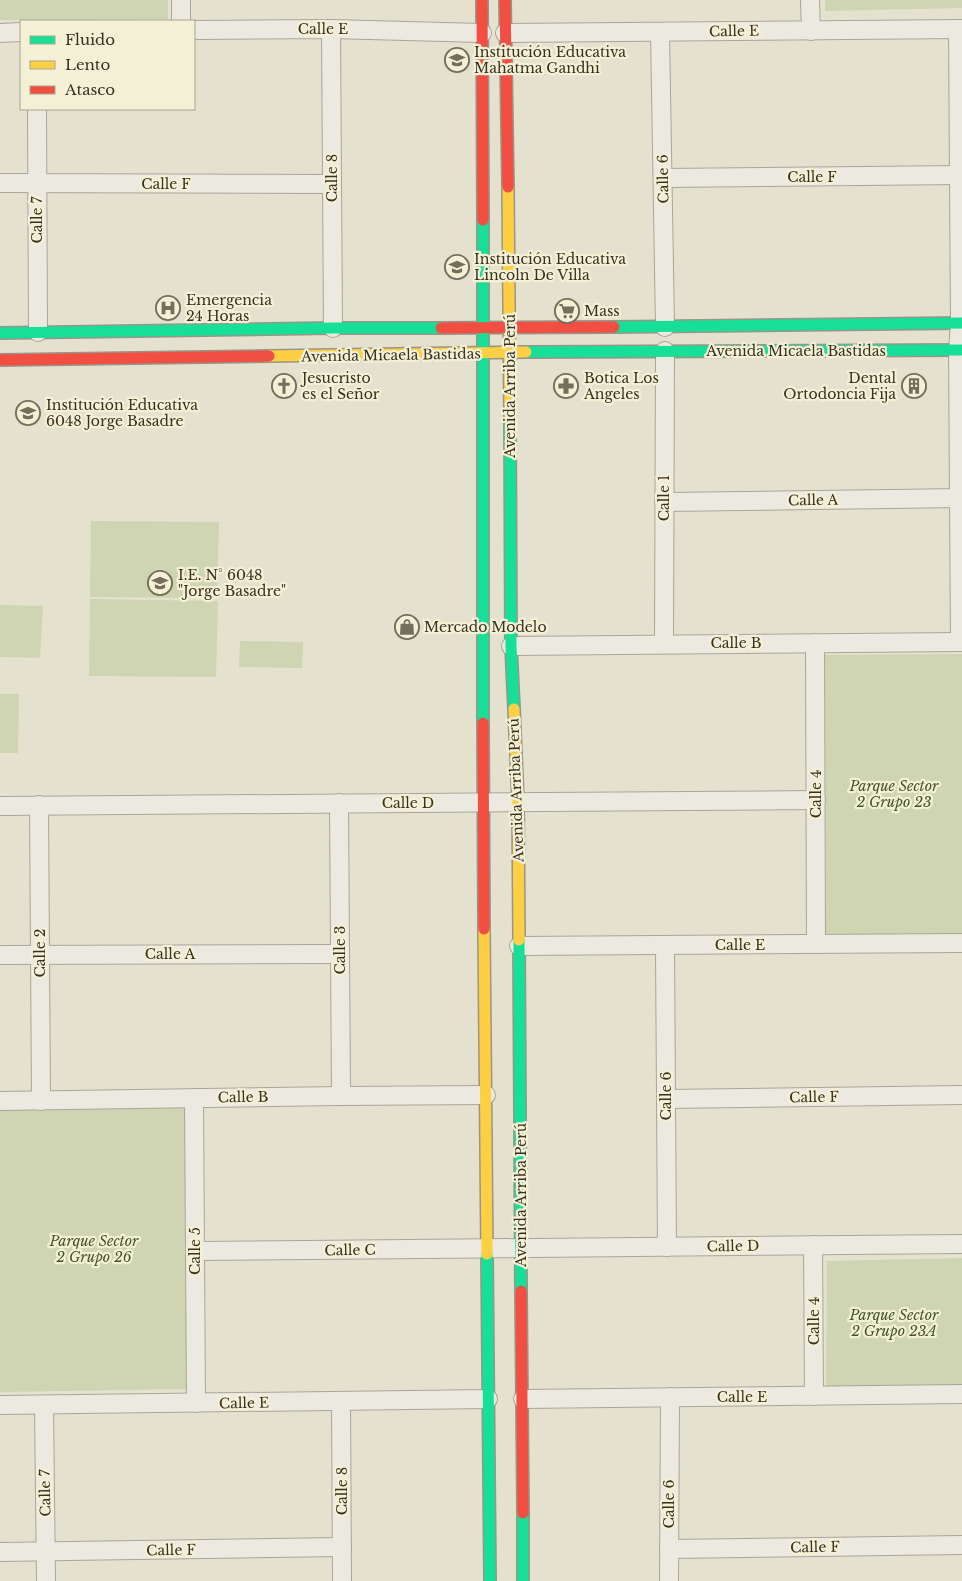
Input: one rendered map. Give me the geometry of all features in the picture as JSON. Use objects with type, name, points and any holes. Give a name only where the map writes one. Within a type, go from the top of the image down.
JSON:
[{"type":"street","points":[[181,0],[181,20]]},
{"type":"street","name":"Avenida Arriba Perú","points":[[482,0],[484,328],[483,802],[486,1095],[523,1399],[523,1581]]},
{"type":"street","name":"Avenida Arriba Perú","points":[[490,1581],[488,1399],[504,1248],[519,946],[518,802],[511,646],[510,328],[505,0]]},
{"type":"street","points":[[810,0],[811,30]]},
{"type":"street","name":"Calle E","points":[[195,30],[330,29],[482,33]]},
{"type":"street","name":"Calle 8","points":[[330,29],[333,328]]},
{"type":"street","points":[[960,29],[961,642]]},
{"type":"street","name":"Calle E","points":[[505,33],[960,29]]},
{"type":"street","points":[[0,33],[20,32]]},
{"type":"street","name":"Calle 6","points":[[660,32],[665,327]]},
{"type":"street","name":"Calle 7","points":[[37,110],[38,332]]},
{"type":"street","name":"Calle F","points":[[663,178],[960,175]]},
{"type":"street","name":"Calle F","points":[[0,184],[332,184]]},
{"type":"street","name":"Avenida Micaela Bastidas","points":[[0,332],[961,323]]},
{"type":"street","name":"Avenida Micaela Bastidas","points":[[0,360],[510,352],[960,350]]},
{"type":"street","name":"Calle 1","points":[[664,644],[665,352]]},
{"type":"street","name":"Calle A","points":[[664,502],[961,498]]},
{"type":"street","name":"Calle B","points":[[511,646],[961,642]]},
{"type":"street","name":"Calle 4","points":[[815,643],[816,944]]},
{"type":"street","name":"Calle D","points":[[0,806],[816,800]]},
{"type":"street","name":"Calle 3","points":[[339,803],[341,1096]]},
{"type":"street","name":"Calle 2","points":[[39,805],[41,1101]]},
{"type":"street","name":"Calle E","points":[[519,946],[962,943]]},
{"type":"street","name":"Calle 6","points":[[665,945],[666,1247]]},
{"type":"street","name":"Calle A","points":[[0,954],[340,954]]},
{"type":"street","name":"Calle B","points":[[0,1101],[486,1095]]},
{"type":"street","name":"Calle F","points":[[666,1099],[962,1095]]},
{"type":"street","name":"Calle 5","points":[[194,1098],[196,1403]]},
{"type":"street","name":"Calle D","points":[[504,1248],[962,1244]]},
{"type":"street","name":"Calle 4","points":[[814,1245],[814,1396]]},
{"type":"street","name":"Calle C","points":[[195,1251],[504,1248]]},
{"type":"street","name":"Calle E","points":[[523,1399],[962,1394]]},
{"type":"street","name":"Calle 6","points":[[669,1581],[670,1397]]},
{"type":"street","name":"Calle E","points":[[0,1405],[488,1399]]},
{"type":"street","name":"Calle 8","points":[[341,1401],[342,1581]]},
{"type":"street","name":"Calle 7","points":[[44,1405],[46,1581]]},
{"type":"street","name":"Calle F","points":[[669,1549],[962,1545]]},
{"type":"street","name":"Calle F","points":[[0,1552],[342,1547]]},
{"type":"green space","points":[[0,0],[168,0],[168,19],[0,20]]},
{"type":"green space","points":[[825,0],[962,0],[962,8],[825,11]]},
{"type":"green space","points":[[91,521],[219,522],[217,598],[90,597]]},
{"type":"green space","points":[[90,599],[218,601],[216,677],[89,676]]},
{"type":"green space","points":[[0,605],[43,606],[40,658],[0,657]]},
{"type":"green space","points":[[240,641],[303,642],[302,668],[239,667]]},
{"type":"green space","name":"Parque Sector 2 Grupo 23","points":[[962,654],[962,933],[826,935],[825,655]]},
{"type":"green space","points":[[0,694],[19,694],[18,753],[0,753]]},
{"type":"green space","name":"Parque Sector 2 Grupo 26","points":[[187,1108],[189,1389],[0,1392],[0,1110]]},
{"type":"green space","name":"Parque Sector 2 Grupo 23A","points":[[962,1258],[962,1385],[826,1387],[827,1261]]},
{"type":"traffic: fast","points":[[483,220],[483,723]]},
{"type":"traffic: fast","points":[[614,327],[962,323]]},
{"type":"traffic: fast","points":[[0,333],[441,328]]},
{"type":"traffic: fast","points":[[526,352],[962,350]]},
{"type":"traffic: fast","points":[[510,421],[511,646],[514,709]]},
{"type":"traffic: fast","points":[[519,940],[521,1291]]},
{"type":"traffic: fast","points":[[487,1254],[490,1581]]},
{"type":"traffic: fast","points":[[523,1513],[523,1581]]},
{"type":"traffic: slow","points":[[508,187],[510,421]]},
{"type":"traffic: slow","points":[[269,356],[526,352]]},
{"type":"traffic: slow","points":[[514,709],[518,802],[519,940]]},
{"type":"traffic: slow","points":[[484,929],[487,1254]]},
{"type":"traffic: jam","points":[[482,0],[483,220]]},
{"type":"traffic: jam","points":[[505,0],[508,187]]},
{"type":"traffic: jam","points":[[441,328],[614,327]]},
{"type":"traffic: jam","points":[[0,360],[269,356]]},
{"type":"traffic: jam","points":[[483,723],[484,929]]},
{"type":"traffic: jam","points":[[521,1291],[523,1513]]},
{"type":"place","name":"Institución Educativa Mahatma Gandhi","points":[[457,60]]},
{"type":"place","name":"Institución Educativa Lincoln De Villa","points":[[457,267]]},
{"type":"place","name":"Emergencia 24 Horas","points":[[168,308]]},
{"type":"place","name":"Mass","points":[[567,311]]},
{"type":"place","name":"Jesucristo es el Señor","points":[[284,386]]},
{"type":"place","name":"Botica Los Angeles","points":[[566,386]]},
{"type":"place","name":"Dental Ortodoncia Fija","points":[[914,386]]},
{"type":"place","name":"Institución Educativa 6048 Jorge Basadre","points":[[28,413]]},
{"type":"place","name":"I.E. N° 6048 \"Jorge Basadre\"","points":[[160,583]]},
{"type":"place","name":"Mercado Modelo","points":[[407,627]]}]
